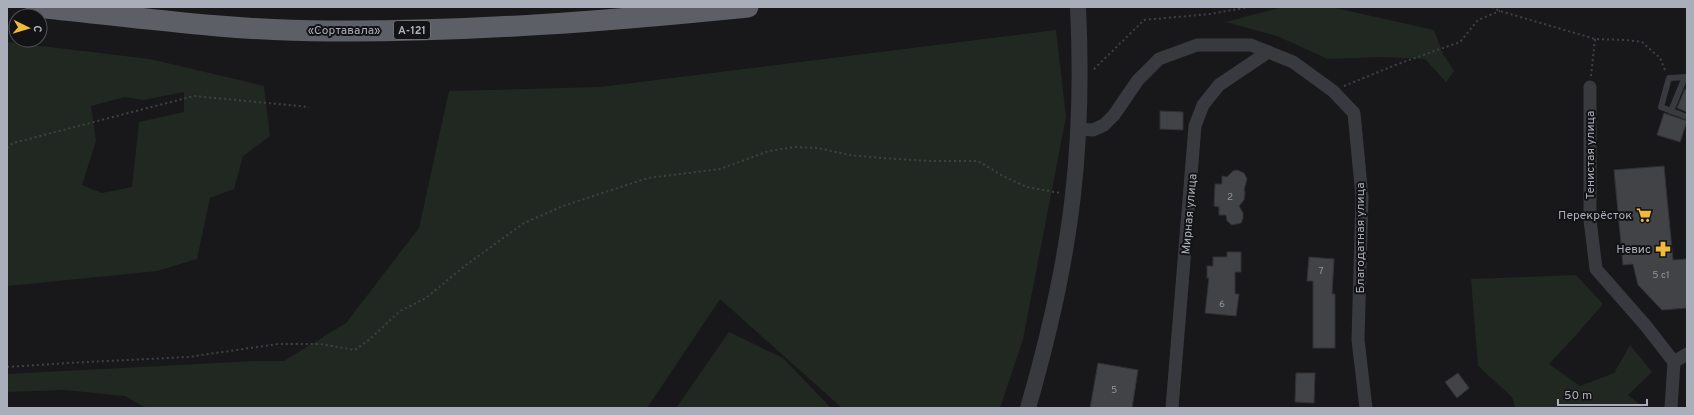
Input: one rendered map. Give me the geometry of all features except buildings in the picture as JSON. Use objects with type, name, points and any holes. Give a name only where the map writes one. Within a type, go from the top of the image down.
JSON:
[{"type":"highway","name":"«Сортавала»","points":[[36,7],[249,28],[329,31],[473,29],[647,17],[748,7]]},
{"type":"street","points":[[1028,408],[1044,352],[1061,274],[1073,195],[1078,129],[1078,13]]},
{"type":"street","name":"Благодатная улица","points":[[1078,129],[1093,130],[1104,125],[1114,115],[1138,80],[1159,59],[1197,45],[1250,44],[1293,62],[1333,91],[1354,113],[1362,197],[1358,340],[1366,408]]},
{"type":"street","name":"Мирная улица","points":[[1172,408],[1195,126],[1203,105],[1219,86],[1268,52]]},
{"type":"street","name":"Тенистая улица","points":[[1590,87],[1590,220],[1596,269],[1646,326],[1674,362]]},
{"type":"street","points":[[1671,408],[1674,362],[1687,354]]},
{"type":"lane","points":[[1671,111],[1686,77],[1669,78],[1661,107],[1671,111],[1687,116]]},
{"type":"path","points":[[1079,87],[1094,68],[1144,20],[1210,14],[1249,7]]},
{"type":"path","points":[[1492,7],[1500,11],[1596,39],[1642,42],[1660,58],[1669,78]]},
{"type":"path","points":[[1333,91],[1398,64],[1460,42],[1478,20],[1500,11]]},
{"type":"path","points":[[1590,87],[1596,39]]},
{"type":"path","points":[[7,148],[13,143],[194,96],[309,106]]},
{"type":"path","points":[[7,367],[52,363],[188,357],[278,344],[320,344],[355,350],[370,339],[400,312],[426,298],[524,223],[563,206],[640,180],[720,169],[769,151],[796,147],[818,148],[849,155],[882,158],[928,161],[978,161],[1003,176],[1027,187],[1073,195]]},
{"type":"shaded area","points":[[1282,7],[1331,7],[1434,30],[1443,54],[1454,71],[1446,82],[1425,59],[1383,57],[1328,59],[1277,36],[1226,22]]},
{"type":"shaded area","points":[[1056,30],[1066,117],[1023,339],[1000,408],[842,408],[720,299],[647,408],[146,408],[125,396],[65,390],[7,392],[7,374],[255,361],[284,361],[346,323],[419,228],[449,91],[600,87]]},
{"type":"shaded area","points":[[7,42],[8,48],[48,47],[150,59],[264,86],[270,136],[243,156],[234,189],[210,198],[197,259],[157,271],[7,286]],"holes":[[[184,92],[184,112],[139,122],[132,187],[102,193],[82,185],[96,141],[91,106],[125,97],[143,100]]]},
{"type":"shaded area","points":[[1576,275],[1603,304],[1549,364],[1580,386],[1614,373],[1630,345],[1652,372],[1628,395],[1644,408],[1515,408],[1512,397],[1478,366],[1471,279]]},
{"type":"shaded area","points":[[729,332],[783,358],[831,408],[676,408]]},
{"type":"place","name":"Перекрёсток","points":[[1644,215]]},
{"type":"place","name":"Невис","points":[[1663,249]]}]
